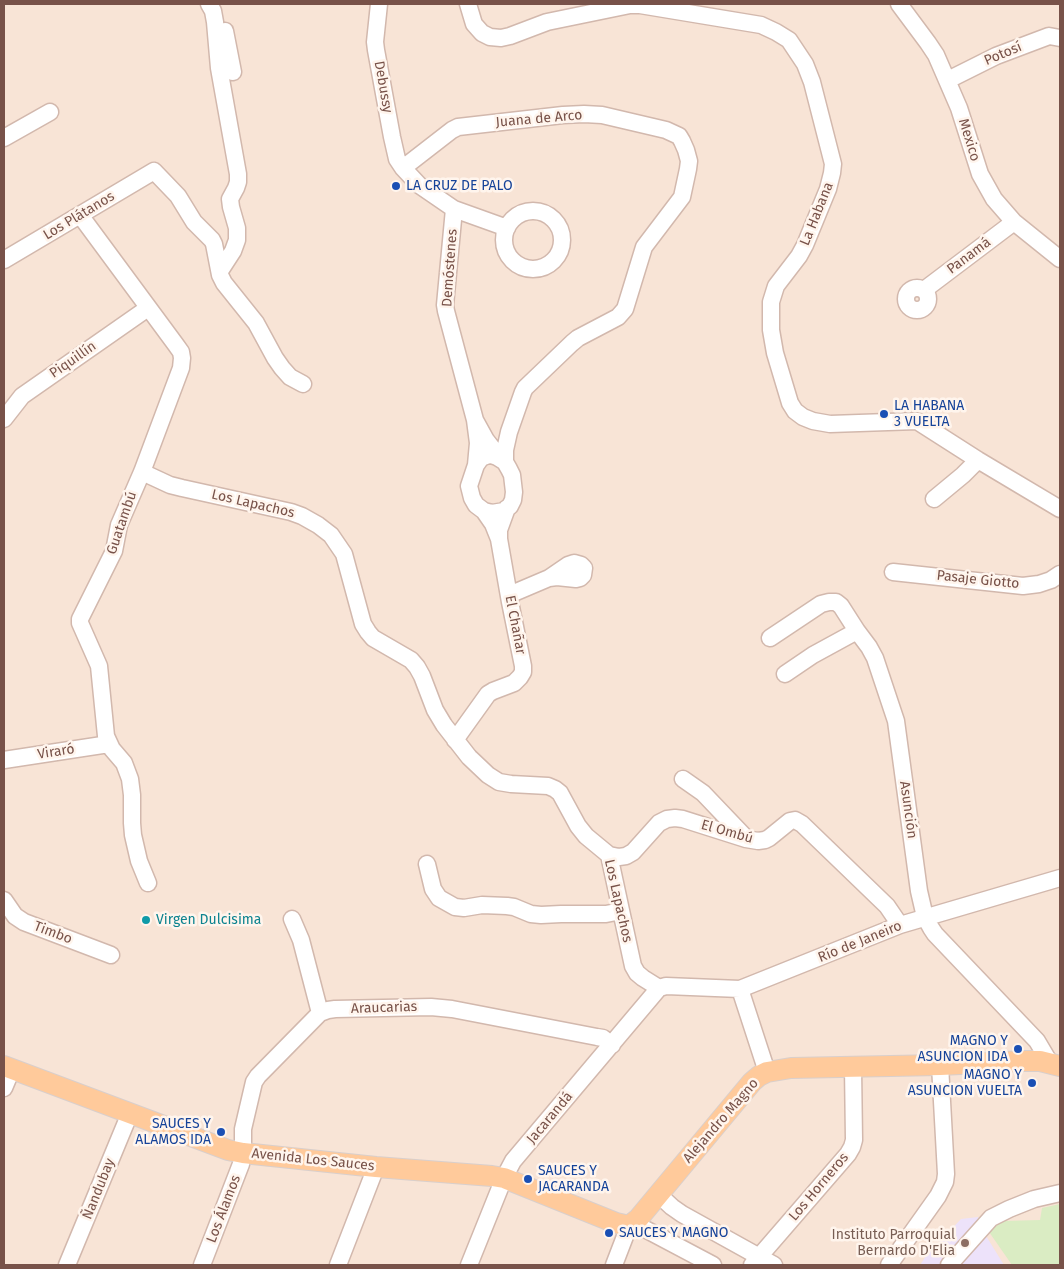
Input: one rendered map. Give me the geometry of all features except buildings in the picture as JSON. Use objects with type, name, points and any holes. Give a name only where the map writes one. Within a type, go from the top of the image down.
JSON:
[{"type":"main road","name":"Asunción","points":[[1000,1062],[1048,1072],[1058,1068]]},
{"type":"main road","name":"Alejandro Magno","points":[[628,1226],[638,1220],[752,1082],[767,1072],[791,1068],[1000,1062]]},
{"type":"main road","name":"Avenida Los Sauces","points":[[8,1067],[228,1150],[376,1168],[504,1178],[616,1223],[628,1226]]},
{"type":"street","name":"Debussy","points":[[379,4],[375,42],[376,50],[392,138],[397,159],[403,168]]},
{"type":"street","name":"La Habana","points":[[468,4],[474,24],[482,33],[490,37],[501,38],[547,22],[630,5],[640,5],[762,25],[789,40],[802,58],[809,73],[833,164],[828,189],[805,245],[776,286],[771,302],[771,330],[790,403],[795,411],[803,417],[830,424],[917,422],[1060,509]]},
{"type":"street","name":"Mexico","points":[[898,4],[936,54],[959,108],[980,174],[994,199],[1014,222],[1060,259]]},
{"type":"street","points":[[210,6],[223,22],[233,72]]},
{"type":"street","points":[[210,6],[216,30],[218,68],[238,174],[238,182],[230,199],[237,228],[237,240],[233,251],[220,272],[224,283],[256,323],[275,358],[290,377],[302,384]]},
{"type":"street","name":"Potosí","points":[[948,80],[996,56],[1049,36],[1060,38]]},
{"type":"street","points":[[4,138],[50,112]]},
{"type":"street","name":"Juana de Arco","points":[[403,168],[458,127],[584,114],[602,115],[666,130],[679,136],[689,161],[682,197],[644,247],[625,309],[618,317],[578,338],[525,388],[509,432],[502,460]]},
{"type":"street","name":"Demóstenes","points":[[403,168],[419,185],[454,209],[445,305],[475,420],[478,443],[476,465],[471,480],[470,492],[476,505],[484,511]]},
{"type":"street","name":"Los Plátanos","points":[[4,260],[154,171],[178,196],[194,222],[212,240],[220,272]]},
{"type":"street","points":[[454,209],[507,228]]},
{"type":"street","name":"Guatambú","points":[[80,215],[181,352],[183,362],[142,472],[119,525],[114,551],[80,619],[99,666],[106,736],[112,749],[124,763],[130,778],[134,842],[148,883]]},
{"type":"street","name":"Panamá","points":[[924,290],[1014,222]]},
{"type":"street","name":"Piquillín","points":[[4,419],[22,396],[148,308]]},
{"type":"street","name":"Demóstenes","points":[[475,420],[486,440],[512,475],[513,500],[507,508]]},
{"type":"street","points":[[486,440],[497,443],[502,441],[509,432]]},
{"type":"street","points":[[476,465],[481,458],[491,455],[502,460]]},
{"type":"street","points":[[934,499],[978,460]]},
{"type":"street","name":"Los Lapachos","points":[[142,472],[170,485],[290,512],[302,516],[331,535],[344,554],[363,624],[368,632],[373,638],[411,660],[417,666],[435,710],[444,725],[473,762],[488,775],[500,782],[548,786],[555,789],[560,793],[578,826],[609,855],[633,966],[637,973],[659,988]]},
{"type":"street","points":[[484,511],[496,513],[507,508]]},
{"type":"street","name":"El Chañar","points":[[455,740],[488,694],[514,682],[523,672],[499,539],[499,530],[507,508]]},
{"type":"street","name":"El Chañar","points":[[484,511],[493,524],[499,539]]},
{"type":"street","name":"Pasaje Giotto","points":[[893,572],[1023,586],[1040,584],[1060,574]]},
{"type":"street","points":[[509,594],[549,578]]},
{"type":"street","name":"Asunción","points":[[770,638],[821,604],[836,602],[841,606],[857,631],[870,646],[894,711],[919,891],[925,917],[935,934],[1037,1041],[1058,1068]]},
{"type":"street","points":[[785,674],[813,655],[857,631]]},
{"type":"street","name":"Viraró","points":[[4,760],[109,744]]},
{"type":"street","points":[[683,779],[703,793],[746,839]]},
{"type":"street","name":"El Ombú","points":[[609,855],[626,856],[659,823],[667,819],[684,819],[746,839],[758,841],[769,838],[790,821],[795,820],[802,824],[887,906],[900,925]]},
{"type":"street","points":[[427,864],[433,889],[439,898],[455,907],[507,906],[531,914],[541,915],[606,914],[621,911]]},
{"type":"street","name":"Río de Janeiro","points":[[659,988],[666,986],[740,989],[900,925],[1060,878]]},
{"type":"street","name":"Timbo","points":[[4,900],[15,916],[24,922],[111,955]]},
{"type":"street","points":[[244,1153],[243,1128],[254,1082],[320,1013],[301,940],[292,919]]},
{"type":"street","name":"Jacarandá","points":[[469,1265],[504,1178],[514,1161],[659,988]]},
{"type":"street","points":[[740,989],[767,1072]]},
{"type":"street","name":"Araucarias","points":[[320,1013],[328,1010],[431,1007],[452,1009],[603,1038],[612,1045]]},
{"type":"street","points":[[889,1265],[938,1196],[945,1182],[940,1065]]},
{"type":"street","points":[[4,1088],[8,1067]]},
{"type":"street","name":"Los Horneros","points":[[762,1263],[852,1147],[854,1140],[853,1067]]},
{"type":"street","name":"Ñandubay","points":[[67,1265],[130,1113]]},
{"type":"street","name":"Los Álamos","points":[[202,1265],[244,1153]]},
{"type":"street","points":[[338,1265],[376,1168]]},
{"type":"street","points":[[949,1265],[991,1218],[1034,1199],[1060,1192]]},
{"type":"street","points":[[659,1195],[682,1214],[762,1263]]},
{"type":"street","points":[[628,1226],[645,1229],[713,1265]]},
{"type":"street","name":"Alejandro Magno","points":[[614,1265],[628,1226]]},
{"type":"shaded area","points":[[4,4],[1060,4],[1060,1265],[4,1265]]},
{"type":"shaded area","name":"Instituto Parroquial Bernardo D'Elia","points":[[978,1217],[983,1231],[1004,1265],[920,1265],[926,1256],[961,1219]]},
{"type":"green space","points":[[1060,1204],[1060,1265],[1012,1265],[987,1229],[1003,1221],[1040,1220],[1042,1208]]},
{"type":"place","name":"LA CRUZ DE PALO","points":[[396,186]]},
{"type":"place","name":"LA HABANA 3 VUELTA","points":[[884,414]]},
{"type":"place","name":"Virgen Dulcisima","points":[[146,920]]},
{"type":"place","name":"MAGNO Y ASUNCION IDA","points":[[1018,1049]]},
{"type":"place","name":"MAGNO Y ASUNCION VUELTA","points":[[1032,1083]]},
{"type":"place","name":"SAUCES Y ALAMOS IDA","points":[[221,1132]]},
{"type":"place","name":"SAUCES Y JACARANDA","points":[[528,1179]]},
{"type":"place","name":"SAUCES Y MAGNO","points":[[609,1233]]},
{"type":"place","name":"Instituto Parroquial Bernardo D'Elia","points":[[965,1243]]}]
